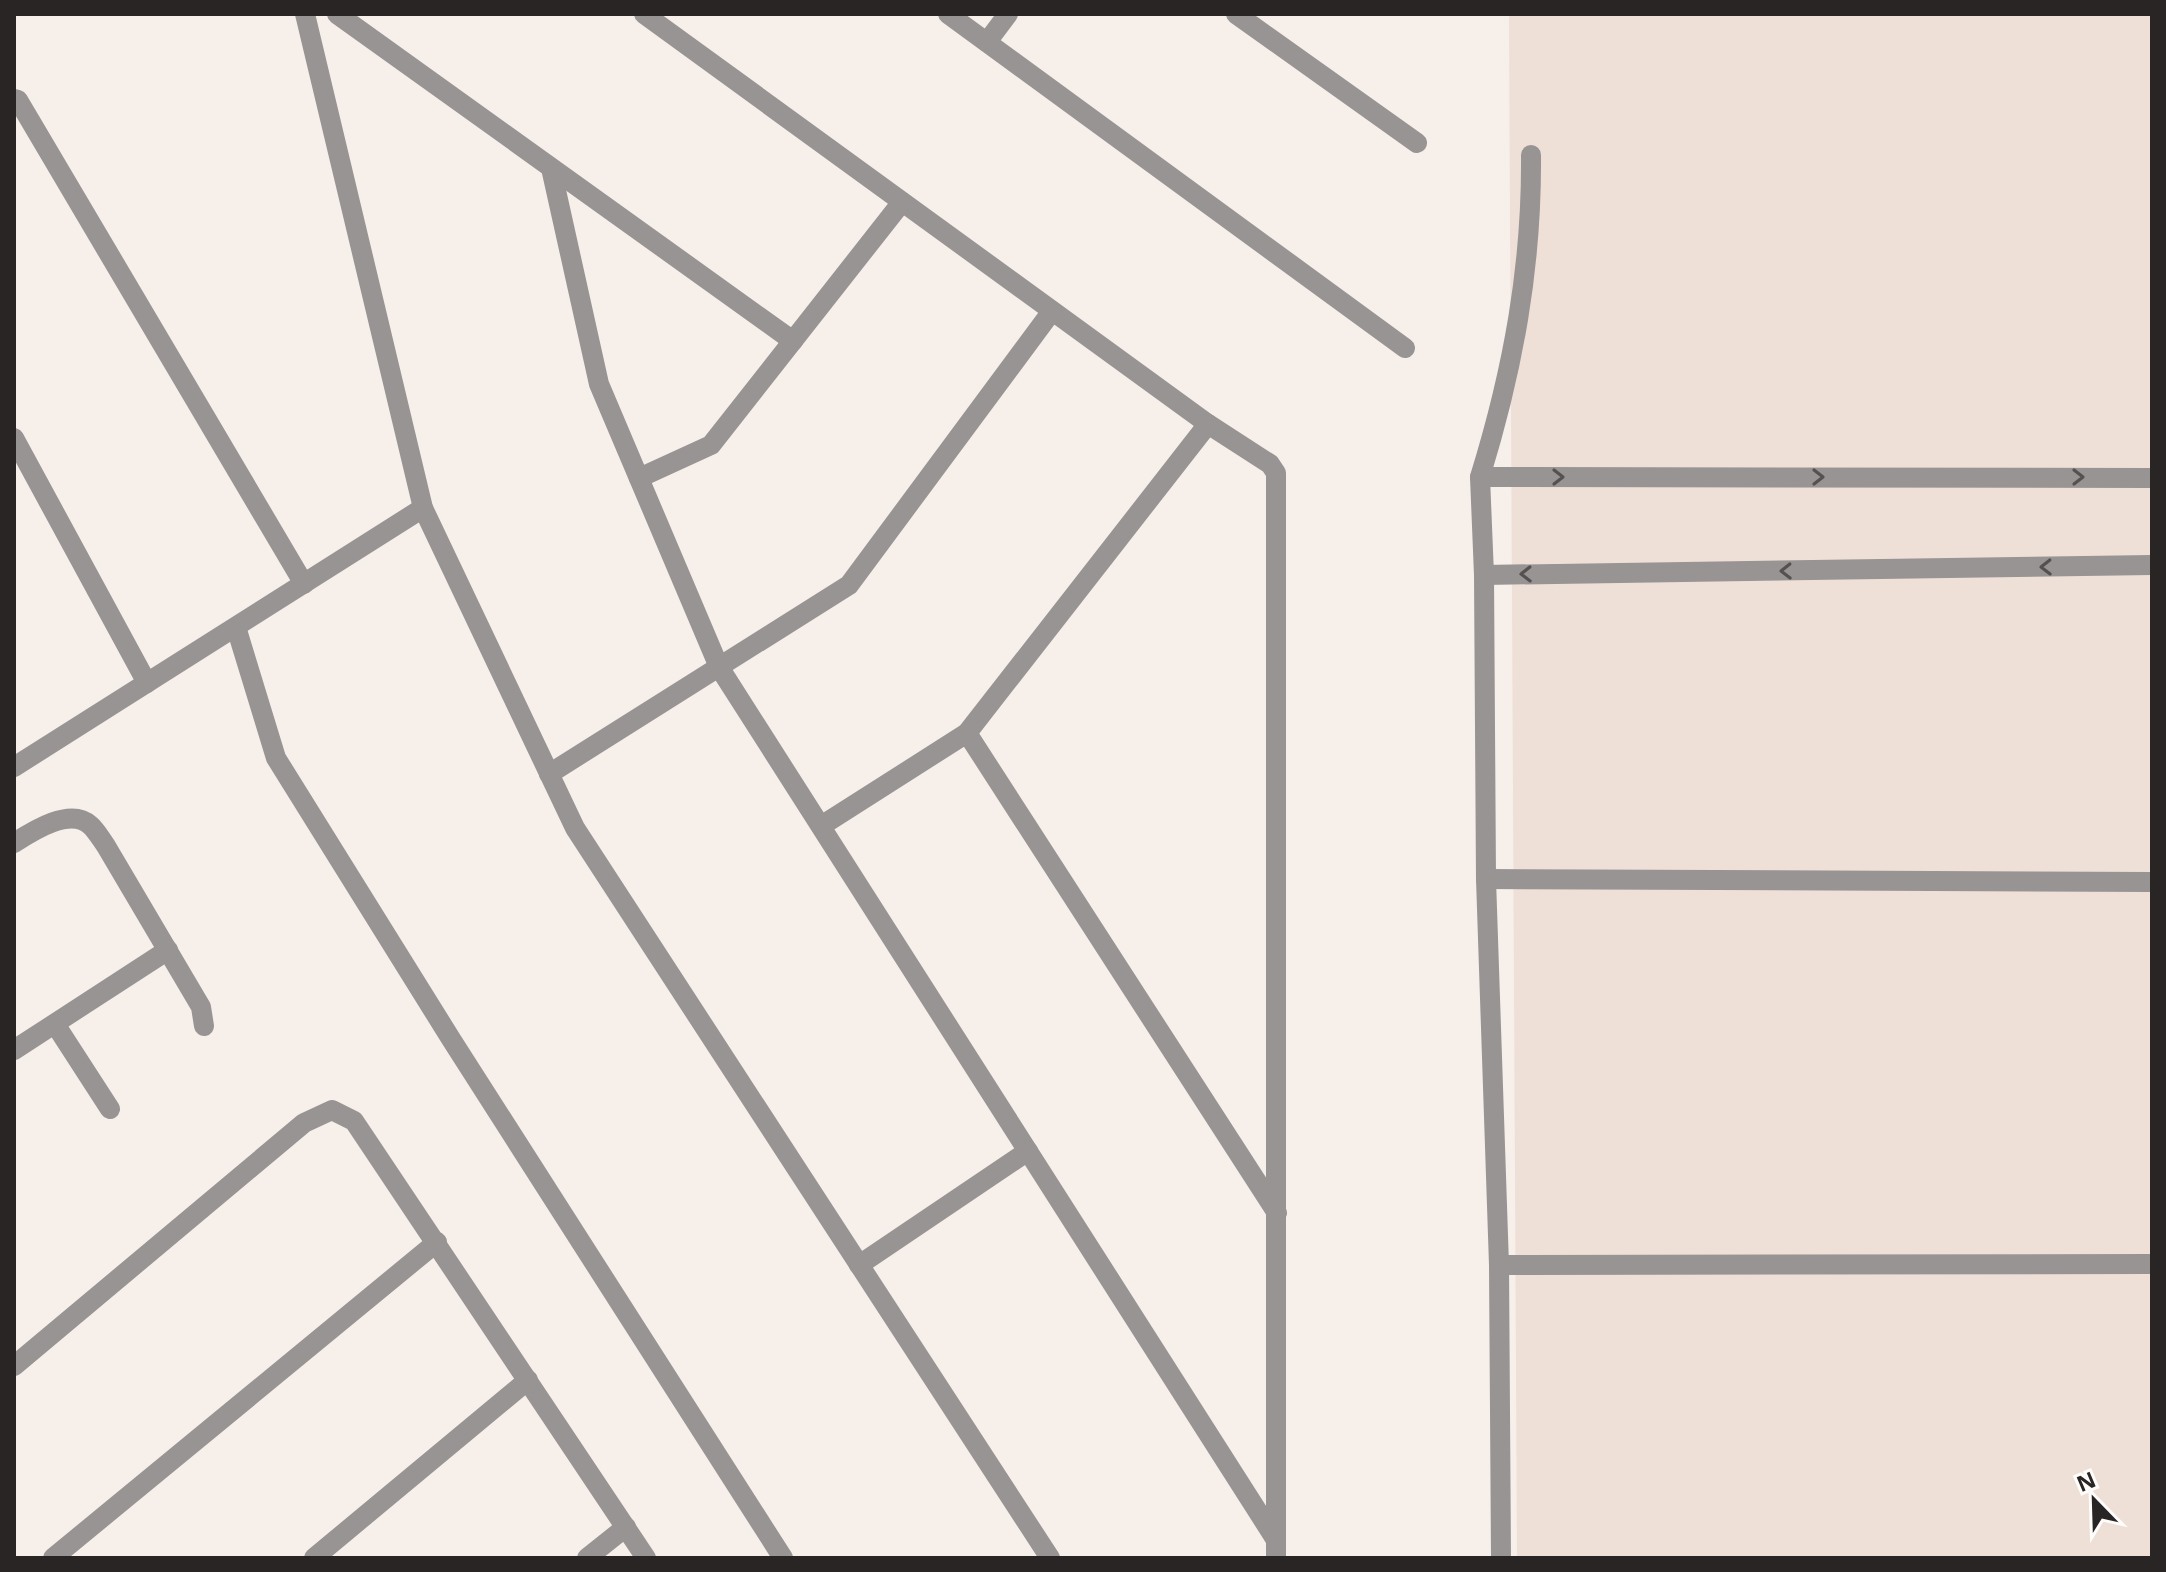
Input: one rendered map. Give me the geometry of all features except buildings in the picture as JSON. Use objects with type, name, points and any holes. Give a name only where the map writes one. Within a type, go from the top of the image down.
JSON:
[{"type":"street","points":[[305,14],[423,508],[575,828],[1050,1558]]},
{"type":"street","points":[[337,14],[793,341]]},
{"type":"street","points":[[644,14],[1208,424],[1270,464],[1276,473],[1276,1549]]},
{"type":"street","points":[[948,14],[1405,348]]},
{"type":"street","points":[[987,42],[1008,14]]},
{"type":"street","points":[[1236,14],[1417,143]]},
{"type":"street","points":[[14,99],[18,100],[304,584]]},
{"type":"street","points":[[1501,1558],[1499,1265],[1486,879],[1484,575],[1480,477],[1523,299],[1531,215],[1531,155]]},
{"type":"street","points":[[551,168],[599,384],[719,667],[1028,1151],[1276,1549]]},
{"type":"street","points":[[639,478],[711,445],[902,202]]},
{"type":"street","points":[[549,774],[849,585],[1052,311]]},
{"type":"street","points":[[821,826],[967,733],[1208,424]]},
{"type":"street","points":[[14,438],[147,683]]},
{"type":"street","points":[[1480,477],[2152,478]]},
{"type":"street","points":[[14,767],[423,508]]},
{"type":"street","points":[[1484,575],[2152,565]]},
{"type":"street","points":[[236,627],[276,758],[451,1039],[783,1558]]},
{"type":"street","points":[[967,733],[1277,1213]]},
{"type":"street","points":[[14,843],[67,818],[89,823],[106,846],[201,1007],[204,1026]]},
{"type":"street","points":[[1486,879],[2152,882]]},
{"type":"street","points":[[14,1050],[168,950]]},
{"type":"street","points":[[55,1024],[110,1109]]},
{"type":"street","points":[[14,1366],[304,1123],[332,1110],[354,1121],[646,1558]]},
{"type":"street","points":[[859,1265],[1028,1151]]},
{"type":"street","points":[[53,1558],[437,1242]]},
{"type":"street","points":[[1499,1265],[2152,1264]]},
{"type":"street","points":[[314,1558],[528,1380]]},
{"type":"street","points":[[587,1558],[626,1527]]},
{"type":"shaded area","points":[[1509,14],[2152,14],[2152,1558],[1517,1558]]}]
